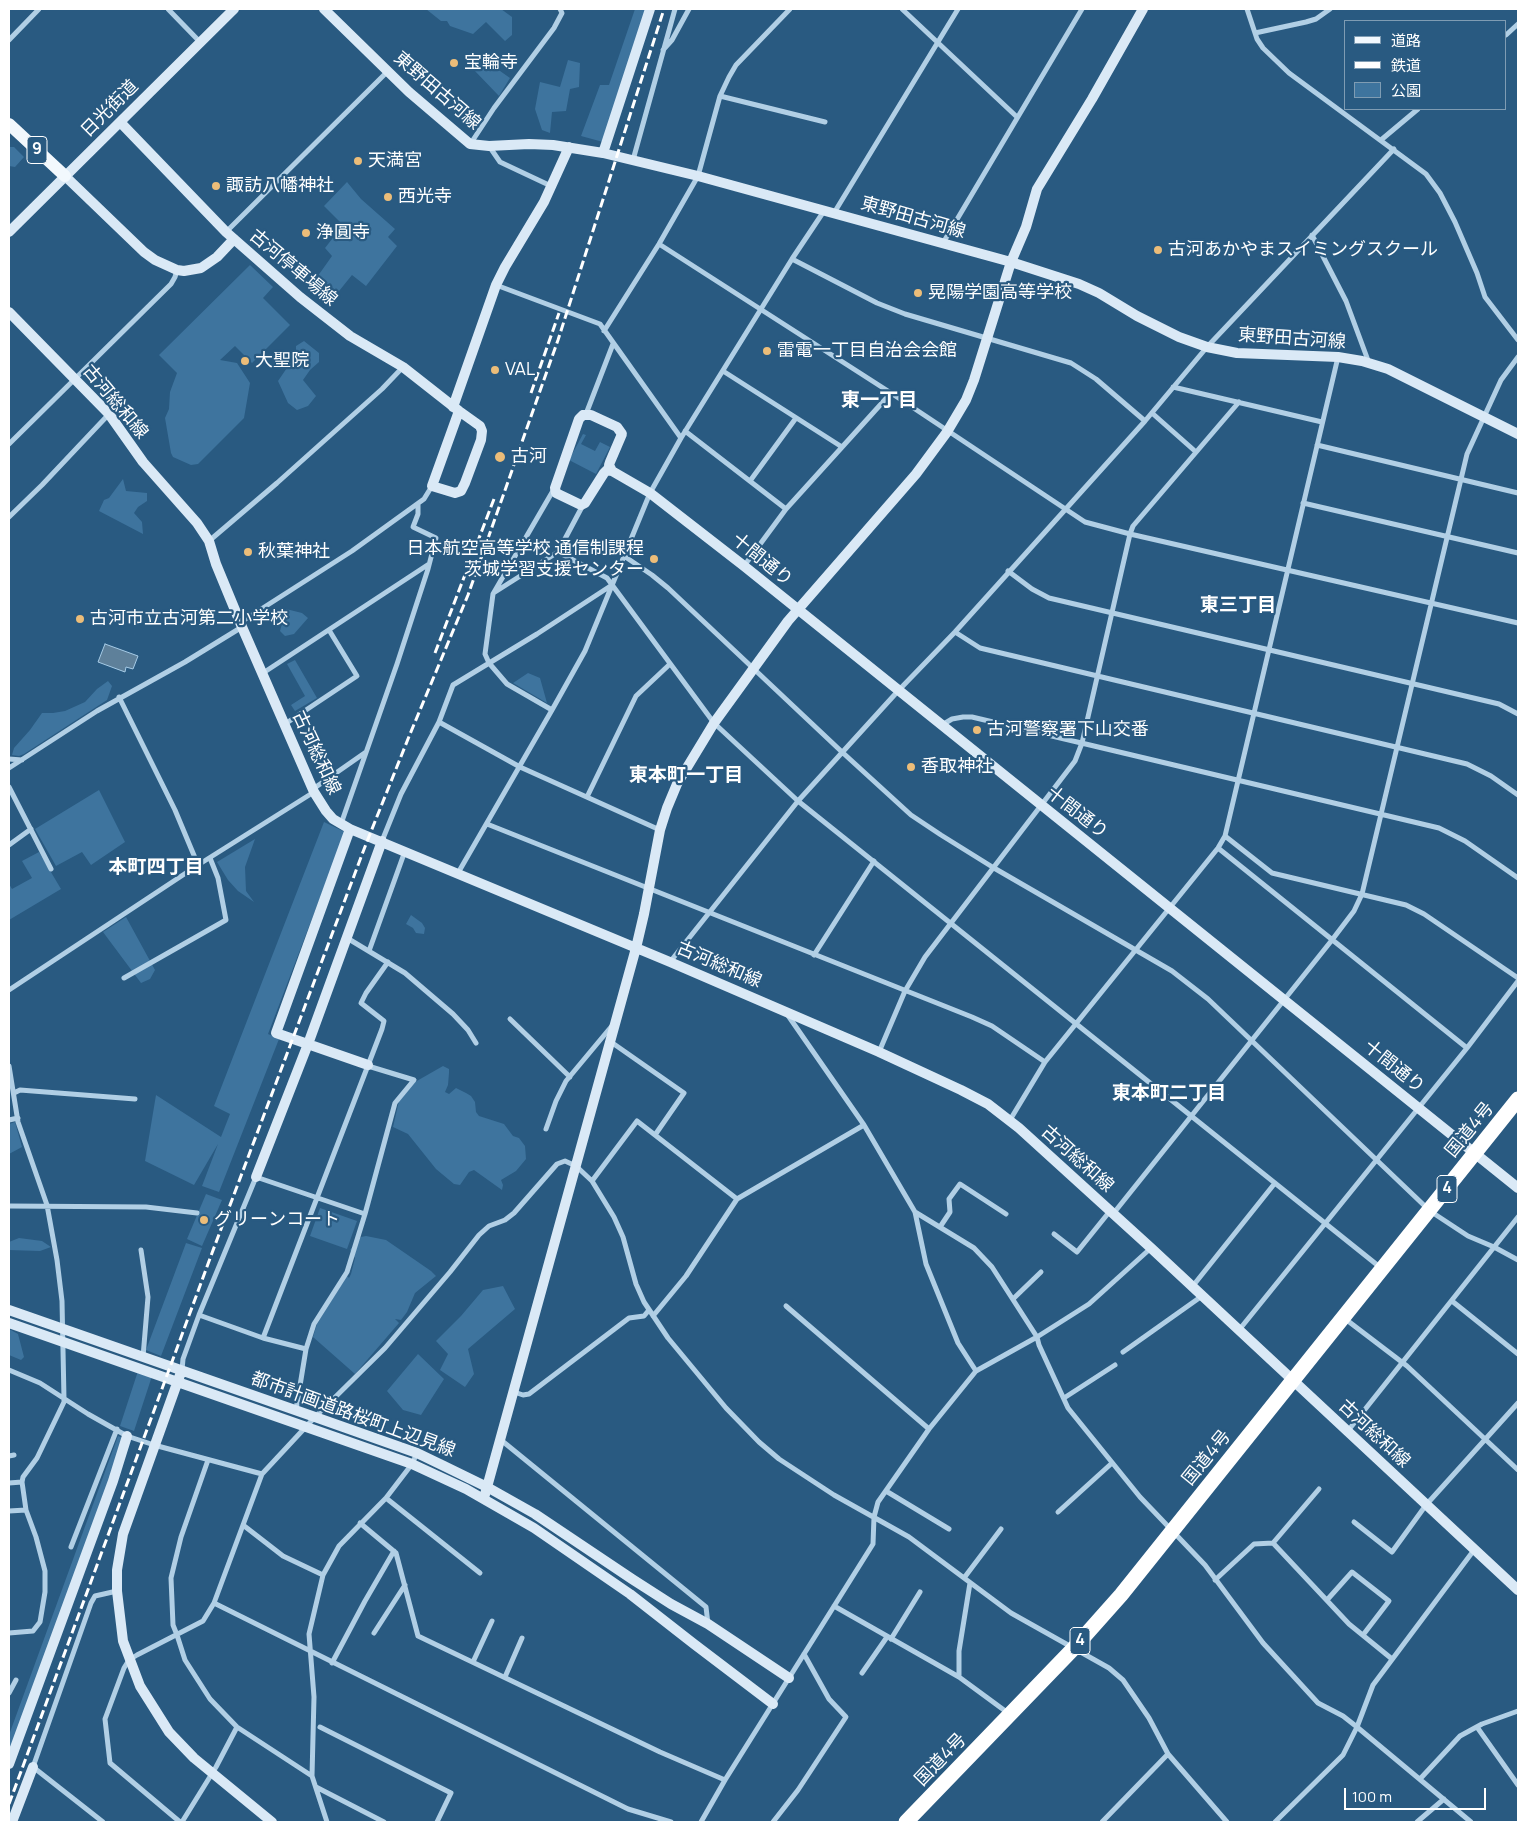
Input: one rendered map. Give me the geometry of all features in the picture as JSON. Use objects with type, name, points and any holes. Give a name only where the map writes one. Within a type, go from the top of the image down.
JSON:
[{"type":"highway","name":"国道4号","points":[[906,1822],[1011,1715],[1121,1595],[1518,1099]]},
{"type":"main road","name":"9","points":[[9,124],[65,176]]},
{"type":"street","points":[[9,40],[39,9]]},
{"type":"street","points":[[168,9],[200,42]]},
{"type":"street","name":"日光街道","points":[[9,232],[234,9]]},
{"type":"street","name":"東野田古河線","points":[[324,9],[409,92],[470,144],[489,146],[529,144],[569,147],[603,153],[698,176],[1012,262],[1079,284],[1179,337],[1207,347],[1237,353],[1338,356],[1388,369],[1518,434]]},
{"type":"street","points":[[470,144],[494,108],[554,28],[562,13],[560,9]]},
{"type":"street","points":[[603,153],[650,9]]},
{"type":"street","points":[[632,160],[675,9]]},
{"type":"street","points":[[662,50],[672,40],[689,9]]},
{"type":"street","points":[[604,331],[659,244],[698,176],[720,96],[736,65],[790,9]]},
{"type":"street","points":[[902,9],[1017,117]]},
{"type":"street","points":[[458,873],[585,651],[650,493],[685,431],[792,259],[829,212],[958,9]]},
{"type":"street","points":[[942,244],[1082,9]]},
{"type":"street","points":[[484,1498],[636,948],[660,830],[677,784],[714,724],[797,609],[916,474],[948,432],[966,400],[988,339],[1012,262],[1026,227],[1037,189],[1144,9]]},
{"type":"street","points":[[1247,9],[1255,33],[1263,48],[1289,73],[1426,174],[1440,193],[1474,265],[1485,297],[1518,340]]},
{"type":"street","points":[[1255,33],[1311,20],[1330,9]]},
{"type":"street","points":[[1507,35],[1518,24]]},
{"type":"street","points":[[120,122],[230,235],[388,71]]},
{"type":"street","points":[[720,96],[825,122]]},
{"type":"street","points":[[1381,140],[1417,110]]},
{"type":"street","points":[[489,146],[500,162],[551,186]]},
{"type":"street","points":[[9,768],[120,697],[185,662],[352,551],[418,504],[429,493],[496,285],[551,186],[569,147]]},
{"type":"street","points":[[670,962],[798,800],[954,632],[1152,413],[1207,347],[1394,149]]},
{"type":"street","points":[[9,444],[176,277],[177,270],[161,263],[144,252],[65,176]]},
{"type":"street","name":"古河停車場線","points":[[177,270],[184,271],[201,268],[217,257],[230,235],[300,297],[339,328],[403,367],[480,426],[482,431],[481,440],[461,491],[451,493],[432,486]]},
{"type":"street","points":[[1312,235],[1346,301],[1369,363]]},
{"type":"street","points":[[659,244],[891,393],[1065,509],[1092,524],[1517,623]]},
{"type":"street","points":[[792,259],[877,304],[1071,363],[1096,380],[1144,421]]},
{"type":"street","points":[[496,285],[600,324],[681,438]]},
{"type":"street","name":"古河総和線","points":[[9,312],[109,414],[143,462],[197,523],[209,541],[216,564],[241,625],[314,790],[326,811],[341,824],[879,1052],[988,1104],[1010,1120],[1151,1248],[1518,1590]]},
{"type":"street","points":[[552,710],[508,684],[490,663],[485,654],[493,594],[555,488],[580,419],[586,414],[613,344]]},
{"type":"street","points":[[1010,1120],[1045,1062],[1218,848],[1225,836],[1338,356]]},
{"type":"street","points":[[1054,1234],[1077,1252],[1112,1213],[1191,1116],[1354,911],[1362,894],[1467,454],[1501,380],[1518,357]]},
{"type":"street","points":[[209,541],[271,489],[382,389],[403,367]]},
{"type":"street","points":[[723,371],[842,447]]},
{"type":"street","points":[[1173,387],[1322,422]]},
{"type":"street","points":[[744,566],[786,509],[891,393]]},
{"type":"street","points":[[879,1052],[905,990],[925,957],[1075,761],[1082,743],[1133,526],[1239,402]]},
{"type":"street","points":[[1152,413],[1196,452]]},
{"type":"street","points":[[9,516],[42,485],[109,414]]},
{"type":"street","points":[[493,594],[558,552],[583,504],[604,473],[607,470],[612,470],[609,465],[622,438],[621,432],[617,427],[586,414]]},
{"type":"street","points":[[750,481],[796,418]]},
{"type":"street","points":[[685,431],[786,509]]},
{"type":"street","points":[[1317,445],[1518,492]]},
{"type":"street","name":"十間通り","points":[[612,470],[650,493],[744,566],[1518,1188]]},
{"type":"street","points":[[555,488],[556,492],[583,504]]},
{"type":"street","points":[[1303,503],[1518,553]]},
{"type":"street","points":[[341,824],[397,664],[436,538],[413,527],[418,514],[418,504]]},
{"type":"street","points":[[558,552],[607,578],[714,724],[798,800],[1383,1269]]},
{"type":"street","points":[[624,556],[657,579],[911,815],[994,868],[1172,971],[1208,999],[1430,1211],[1468,1236],[1518,1260]]},
{"type":"street","points":[[262,673],[429,564]]},
{"type":"street","points":[[1008,571],[1032,589],[1050,598],[1499,704],[1518,714]]},
{"type":"street","points":[[272,1822],[182,1747],[160,1721],[140,1686],[129,1660],[120,1626],[117,1591],[123,1534],[182,1370],[183,1359],[199,1315],[308,1044],[382,841],[401,794],[439,722],[453,685],[537,634],[612,585]]},
{"type":"street","points":[[285,724],[357,676],[329,630]]},
{"type":"street","points":[[954,632],[980,648],[1468,764],[1491,776],[1518,795]]},
{"type":"street","points":[[587,797],[636,696],[670,664]]},
{"type":"street","points":[[120,697],[175,810],[198,865]]},
{"type":"street","points":[[942,725],[963,717],[972,717],[1439,828],[1465,841],[1518,878]]},
{"type":"street","points":[[439,722],[520,767],[660,830]]},
{"type":"street","points":[[9,990],[314,790],[366,752]]},
{"type":"street","points":[[9,759],[22,760]]},
{"type":"street","points":[[9,788],[51,869]]},
{"type":"street","points":[[487,824],[992,1026],[1045,1062]]},
{"type":"street","points":[[9,845],[30,829]]},
{"type":"street","points":[[296,1410],[306,1349],[314,1324],[347,1272],[395,1103],[414,1080],[276,1033],[350,829]]},
{"type":"street","points":[[1225,836],[1272,873],[1406,905],[1424,914],[1518,979],[1467,1048],[1239,1330]]},
{"type":"street","points":[[1218,848],[1467,1048]]},
{"type":"street","points":[[369,950],[405,851]]},
{"type":"street","points":[[124,978],[226,920],[218,878],[210,858]]},
{"type":"street","points":[[814,955],[874,861]]},
{"type":"street","points":[[346,938],[405,973],[453,1014],[468,1030],[476,1044]]},
{"type":"street","points":[[263,1338],[384,1021],[361,1002],[388,962]]},
{"type":"street","points":[[785,1012],[864,1124],[915,1212],[926,1264],[958,1344],[976,1371]]},
{"type":"street","points":[[510,1019],[570,1077]]},
{"type":"street","points":[[546,1129],[558,1096],[570,1077],[616,1022]]},
{"type":"street","points":[[611,1042],[684,1093],[655,1135]]},
{"type":"street","points":[[9,1066],[18,1118],[27,1150],[47,1205],[58,1260],[64,1342],[64,1399],[37,1458],[23,1477],[22,1482],[26,1510],[36,1537],[45,1571],[45,1592],[40,1622],[33,1631],[9,1633]]},
{"type":"street","points":[[14,1093],[20,1090],[134,1099]]},
{"type":"street","points":[[9,1120],[18,1118]]},
{"type":"street","points":[[592,1181],[637,1122],[737,1199]]},
{"type":"street","points":[[653,1316],[686,1276],[737,1199],[864,1124]]},
{"type":"street","points":[[237,1727],[212,1773],[181,1822],[110,1763],[105,1719],[124,1668],[129,1660],[202,1621],[214,1603],[262,1474],[306,1426],[385,1348],[489,1226],[514,1214],[557,1164],[565,1161],[576,1166],[592,1181],[614,1217],[623,1237],[636,1284],[649,1310],[668,1338],[726,1408],[759,1442],[779,1459],[834,1495],[909,1537],[1011,1613],[1073,1649],[1100,1662],[1123,1680],[1149,1718],[1168,1754],[1227,1822]]},
{"type":"street","points":[[256,1176],[365,1214]]},
{"type":"street","points":[[1192,1287],[1275,1183]]},
{"type":"street","points":[[940,1227],[950,1212],[949,1199],[960,1184],[1006,1214]]},
{"type":"street","points":[[9,1206],[146,1206],[196,1213]]},
{"type":"street","points":[[915,1212],[974,1248],[992,1267],[1037,1337],[1068,1408],[1140,1497],[1205,1565],[1263,1643],[1318,1703],[1343,1716],[1471,1822]]},
{"type":"street","points":[[1347,1432],[1518,1217]]},
{"type":"street","points":[[701,1822],[725,1780],[872,1544],[874,1517],[878,1502],[929,1429],[976,1371],[1037,1337],[1089,1304],[1151,1248]]},
{"type":"street","points":[[141,1250],[148,1297],[143,1356]]},
{"type":"street","points":[[1013,1299],[1041,1272]]},
{"type":"street","points":[[1124,1352],[1203,1296]]},
{"type":"street","points":[[1452,1301],[1518,1354]]},
{"type":"street","points":[[786,1306],[929,1429]]},
{"type":"street","name":"都市計画道路桜町上辺見線","points":[[9,1310],[417,1453],[487,1487],[535,1514],[671,1604],[708,1624],[789,1678]]},
{"type":"street","points":[[514,1392],[523,1395],[530,1394],[629,1318],[644,1316],[649,1310]]},
{"type":"street","points":[[199,1315],[263,1338],[306,1349]]},
{"type":"street","points":[[1344,1318],[1403,1363],[1518,1470]]},
{"type":"street","name":"都市計画道路桜町上辺見線","points":[[9,1323],[412,1464],[484,1498],[534,1528],[630,1594],[773,1704]]},
{"type":"street","points":[[1064,1398],[1115,1365]]},
{"type":"street","points":[[9,1370],[40,1383],[88,1414],[127,1436],[262,1474]]},
{"type":"street","points":[[1354,1522],[1392,1552],[1426,1505],[1518,1403]]},
{"type":"street","points":[[71,1547],[117,1429]]},
{"type":"street","points":[[9,1764],[113,1481],[127,1436]]},
{"type":"street","points":[[501,1440],[706,1607],[708,1624]]},
{"type":"street","points":[[327,1822],[312,1776],[314,1697],[309,1634],[323,1575],[339,1546],[386,1498],[412,1464],[417,1453]]},
{"type":"street","points":[[208,1460],[181,1537],[171,1578],[173,1625],[185,1660],[210,1699],[237,1727],[312,1776]]},
{"type":"street","points":[[1058,1512],[1112,1463]]},
{"type":"street","points":[[9,1483],[22,1482]]},
{"type":"street","points":[[1215,1580],[1254,1544],[1273,1543],[1319,1489]]},
{"type":"street","points":[[886,1491],[949,1529]]},
{"type":"street","points":[[386,1498],[480,1573]]},
{"type":"street","points":[[9,1511],[26,1510]]},
{"type":"street","points":[[360,1523],[396,1553],[418,1636],[660,1752],[725,1780]]},
{"type":"street","points":[[243,1525],[282,1556],[323,1575]]},
{"type":"street","points":[[964,1578],[1001,1529]]},
{"type":"street","points":[[1273,1543],[1349,1624],[1392,1659]]},
{"type":"street","points":[[1275,1822],[1343,1755],[1357,1727],[1373,1685],[1474,1550]]},
{"type":"street","points":[[332,1663],[394,1551]]},
{"type":"street","points":[[1326,1600],[1352,1572],[1389,1601],[1363,1635]]},
{"type":"street","points":[[959,1678],[959,1651],[970,1582]]},
{"type":"street","points":[[374,1634],[405,1585]]},
{"type":"street","points":[[12,1822],[92,1602],[95,1596],[117,1591]]},
{"type":"street","points":[[862,1673],[889,1638],[920,1592]]},
{"type":"street","points":[[214,1603],[628,1809],[672,1822]]},
{"type":"street","points":[[834,1606],[959,1678],[1011,1715]]},
{"type":"street","points":[[473,1662],[492,1622]]},
{"type":"street","points":[[504,1677],[522,1638]]},
{"type":"street","points":[[774,1822],[798,1790],[846,1717],[828,1699],[804,1654]]},
{"type":"street","points":[[9,1693],[16,1680]]},
{"type":"street","points":[[1420,1779],[1460,1736],[1477,1726],[1518,1711]]},
{"type":"street","points":[[1477,1726],[1518,1785]]},
{"type":"street","points":[[320,1727],[451,1793],[437,1822]]},
{"type":"street","points":[[1102,1822],[1168,1754]]},
{"type":"street","points":[[33,1767],[103,1822]]},
{"type":"street","points":[[316,1787],[384,1822]]},
{"type":"street","points":[[1417,1822],[1444,1799]]},
{"type":"green space","points":[[426,9],[501,9],[512,17],[512,35],[505,41],[486,22],[473,34],[450,26],[447,21],[441,21]]},
{"type":"green space","points":[[635,9],[648,9],[603,142],[581,136],[600,85],[609,85]]},
{"type":"green space","points":[[483,59],[510,78],[499,96],[474,70]]},
{"type":"green space","points":[[568,60],[580,63],[579,87],[570,89],[566,111],[552,112],[550,133],[542,130],[535,109],[540,82],[560,87]]},
{"type":"green space","points":[[9,147],[14,147],[24,157],[15,167],[9,166]]},
{"type":"green space","points":[[347,182],[361,199],[395,229],[388,237],[397,246],[366,286],[352,275],[335,296],[315,280],[332,256],[325,248],[343,225],[324,206]]},
{"type":"green space","name":"大聖院","points":[[250,265],[273,287],[263,298],[290,325],[252,363],[235,346],[220,360],[237,363],[250,383],[244,418],[198,464],[191,465],[173,457],[171,453],[165,418],[169,409],[170,392],[177,373],[159,355]]},
{"type":"green space","points":[[304,341],[319,353],[319,362],[303,380],[316,396],[308,406],[297,410],[288,403],[278,381],[291,362],[296,346]]},
{"type":"green space","points":[[583,434],[586,435],[581,444],[595,451],[600,442],[610,447],[596,474],[569,460]]},
{"type":"green space","points":[[123,479],[126,491],[147,493],[147,501],[138,507],[134,513],[142,522],[143,534],[99,511],[104,500],[109,498]]},
{"type":"green space","points":[[286,609],[302,613],[308,618],[294,634],[285,636],[280,631]]},
{"type":"green space","points":[[295,660],[317,698],[295,711],[291,705],[305,696],[287,664]]},
{"type":"green space","points":[[528,673],[540,678],[547,703],[513,683]]},
{"type":"green space","points":[[108,681],[112,686],[107,700],[24,754],[19,756],[12,755],[14,748],[42,713],[65,711],[85,702],[97,689]]},
{"type":"green space","points":[[99,790],[125,842],[91,865],[82,852],[56,866],[35,829]]},
{"type":"green space","points":[[324,822],[345,832],[268,1034],[279,1039],[219,1192],[202,1186],[218,1144],[194,1185],[145,1161],[156,1095],[221,1137],[230,1114],[214,1106]]},
{"type":"green space","points":[[255,839],[245,867],[246,891],[254,902],[238,891],[228,880],[217,862]]},
{"type":"green space","points":[[39,852],[61,889],[9,920],[9,884],[12,889],[32,878],[22,861]]},
{"type":"green space","points":[[411,915],[422,923],[425,928],[424,934],[416,933],[413,928],[406,924]]},
{"type":"green space","points":[[126,917],[155,970],[150,979],[141,983],[103,932]]},
{"type":"green space","points":[[443,1066],[449,1069],[448,1085],[445,1092],[449,1094],[456,1088],[471,1096],[479,1116],[504,1124],[513,1136],[519,1138],[525,1146],[526,1159],[516,1171],[501,1180],[502,1190],[474,1170],[469,1172],[460,1185],[454,1184],[436,1169],[408,1134],[393,1127],[399,1101],[415,1082]]},
{"type":"green space","points":[[15,1122],[22,1147],[9,1154],[9,1124]]},
{"type":"green space","name":"グリーンコート","points":[[206,1194],[222,1200],[202,1246],[187,1239]]},
{"type":"green space","points":[[320,1208],[357,1221],[347,1249],[310,1236]]},
{"type":"green space","points":[[366,1236],[386,1240],[436,1276],[415,1293],[407,1312],[401,1320],[395,1319],[399,1323],[355,1374],[313,1337],[317,1324],[347,1276],[349,1278],[351,1274],[355,1258],[350,1250],[361,1237]]},
{"type":"green space","points":[[19,1238],[42,1241],[51,1247],[40,1251],[9,1250],[9,1242]]},
{"type":"green space","points":[[186,1243],[202,1248],[161,1356],[146,1350]]},
{"type":"green space","points":[[503,1286],[515,1309],[468,1349],[474,1374],[465,1387],[440,1370],[448,1354],[436,1341],[483,1290]]},
{"type":"green space","points":[[9,1329],[18,1334],[24,1357],[21,1360],[9,1355]]},
{"type":"green space","points":[[418,1354],[444,1379],[421,1415],[403,1410],[387,1391]]},
{"type":"green space","points":[[138,1371],[152,1376],[134,1431],[120,1426]]},
{"type":"green space","points":[[118,1436],[131,1441],[9,1766],[9,1735]]},
{"type":"shaded area","points":[[105,644],[138,656],[133,669],[126,667],[125,672],[98,662]]},
{"type":"railway","points":[[9,1804],[215,1245],[366,844],[468,595],[558,340],[664,9]]},
{"type":"railway","points":[[531,393],[559,313]]},
{"type":"railway","points":[[435,653],[494,499]]},
{"type":"place","name":"宝輪寺","points":[[454,63]]},
{"type":"place","name":"天満宮","points":[[358,161]]},
{"type":"place","name":"諏訪八幡神社","points":[[216,186]]},
{"type":"place","name":"西光寺","points":[[388,197]]},
{"type":"place","name":"浄圓寺","points":[[306,233]]},
{"type":"place","name":"古河あかやまスイミングスクール","points":[[1158,250]]},
{"type":"place","name":"晃陽学園高等学校","points":[[918,293]]},
{"type":"place","name":"雷電一丁目自治会会館","points":[[767,351]]},
{"type":"place","name":"大聖院","points":[[245,361]]},
{"type":"place","name":"VAL","points":[[495,370]]},
{"type":"place","name":"古河","points":[[500,457]]},
{"type":"place","name":"秋葉神社","points":[[248,552]]},
{"type":"place","name":"日本航空高等学校 通信制課程 茨城学習支援センター","points":[[654,559]]},
{"type":"place","name":"古河市立古河第二小学校","points":[[80,619]]},
{"type":"place","name":"古河警察署下山交番","points":[[977,730]]},
{"type":"place","name":"香取神社","points":[[911,767]]},
{"type":"place","name":"グリーンコート","points":[[204,1220]]},
{"type":"district","name":"東一丁目","points":[[879,401]]},
{"type":"district","name":"東三丁目","points":[[1238,606]]},
{"type":"district","name":"東本町一丁目","points":[[686,776]]},
{"type":"district","name":"本町四丁目","points":[[156,868]]},
{"type":"district","name":"東本町二丁目","points":[[1169,1094]]}]
